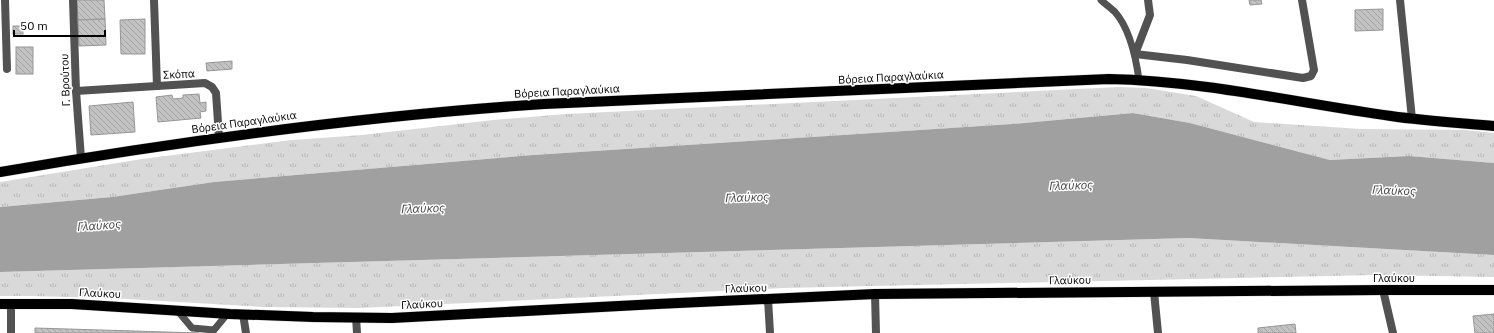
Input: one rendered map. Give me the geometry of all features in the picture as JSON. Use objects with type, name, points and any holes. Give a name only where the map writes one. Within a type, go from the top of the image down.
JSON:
[{"type":"main road","name":"Βόρεια Παραγλαύκια","points":[[0,172],[218,137],[395,116],[544,104],[888,90],[1109,79],[1139,80],[1231,90],[1412,119],[1494,126]]},
{"type":"main road","name":"Γλαύκου","points":[[0,304],[72,304],[228,314],[356,318],[411,317],[875,294],[1494,290]]},
{"type":"street","points":[[5,0],[7,69]]},
{"type":"street","name":"Γ. Βρούτου","points":[[73,0],[76,91],[81,158]]},
{"type":"street","name":"Σκόπα","points":[[154,0],[157,86],[205,83],[212,87],[216,93],[218,137]]},
{"type":"street","points":[[1148,0],[1150,15],[1135,54],[1187,60],[1303,78],[1310,76],[1314,70],[1302,0]]},
{"type":"street","points":[[1400,0],[1412,119]]},
{"type":"street","points":[[76,91],[157,86]]},
{"type":"street","points":[[1383,290],[1393,333]]},
{"type":"street","points":[[1154,292],[1158,333]]},
{"type":"street","points":[[875,294],[876,333]]},
{"type":"street","points":[[768,299],[770,333]]},
{"type":"street","points":[[11,304],[11,333]]},
{"type":"street","points":[[242,314],[246,333]]},
{"type":"street","points":[[356,318],[358,333]]},
{"type":"lane","points":[[1101,0],[1116,13],[1124,26],[1135,54],[1139,80]]},
{"type":"lane","points":[[176,310],[192,328],[214,330],[228,314]]},
{"type":"green space","points":[[1119,87],[1146,88],[1196,96],[1254,122],[1361,129],[1465,130],[1494,133],[1494,163],[1409,156],[1330,160],[1190,123],[1133,113],[1012,124],[533,155],[214,182],[112,197],[0,207],[0,182],[142,159],[292,140],[362,135],[493,120],[566,114]]},
{"type":"green space","points":[[1189,238],[1494,255],[1494,277],[1376,275],[784,288],[360,308],[264,307],[110,298],[0,296],[0,272]]},
{"type":"water","name":"Γλαύκος","points":[[1133,113],[1190,123],[1330,160],[1409,156],[1494,163],[1494,255],[1189,238],[0,272],[0,207],[112,197],[214,182],[533,155],[1012,124]]},
{"type":"building","points":[[77,0],[104,0],[105,19],[78,20]]},
{"type":"building","points":[[1249,0],[1261,0],[1262,4],[1250,5]]},
{"type":"building","points":[[1383,9],[1383,30],[1355,31],[1355,10]]},
{"type":"building","points":[[105,19],[106,45],[79,46],[78,20]]},
{"type":"building","points":[[145,19],[145,54],[121,54],[120,20]]},
{"type":"building","points":[[13,26],[23,26],[23,34],[13,34]]},
{"type":"building","points":[[16,47],[33,47],[33,74],[16,74]]},
{"type":"building","points":[[232,61],[232,69],[207,71],[206,63]]},
{"type":"building","points":[[199,94],[200,103],[206,102],[206,111],[200,112],[201,118],[158,122],[156,97],[172,95],[173,99],[183,98],[183,95]]},
{"type":"building","points":[[133,102],[135,132],[91,135],[89,106]]},
{"type":"building","points":[[1494,314],[1494,333],[1475,333],[1473,316]]},
{"type":"building","points":[[1295,324],[1296,333],[1258,333],[1258,328]]},
{"type":"building","points":[[35,328],[199,333],[35,333]]}]
